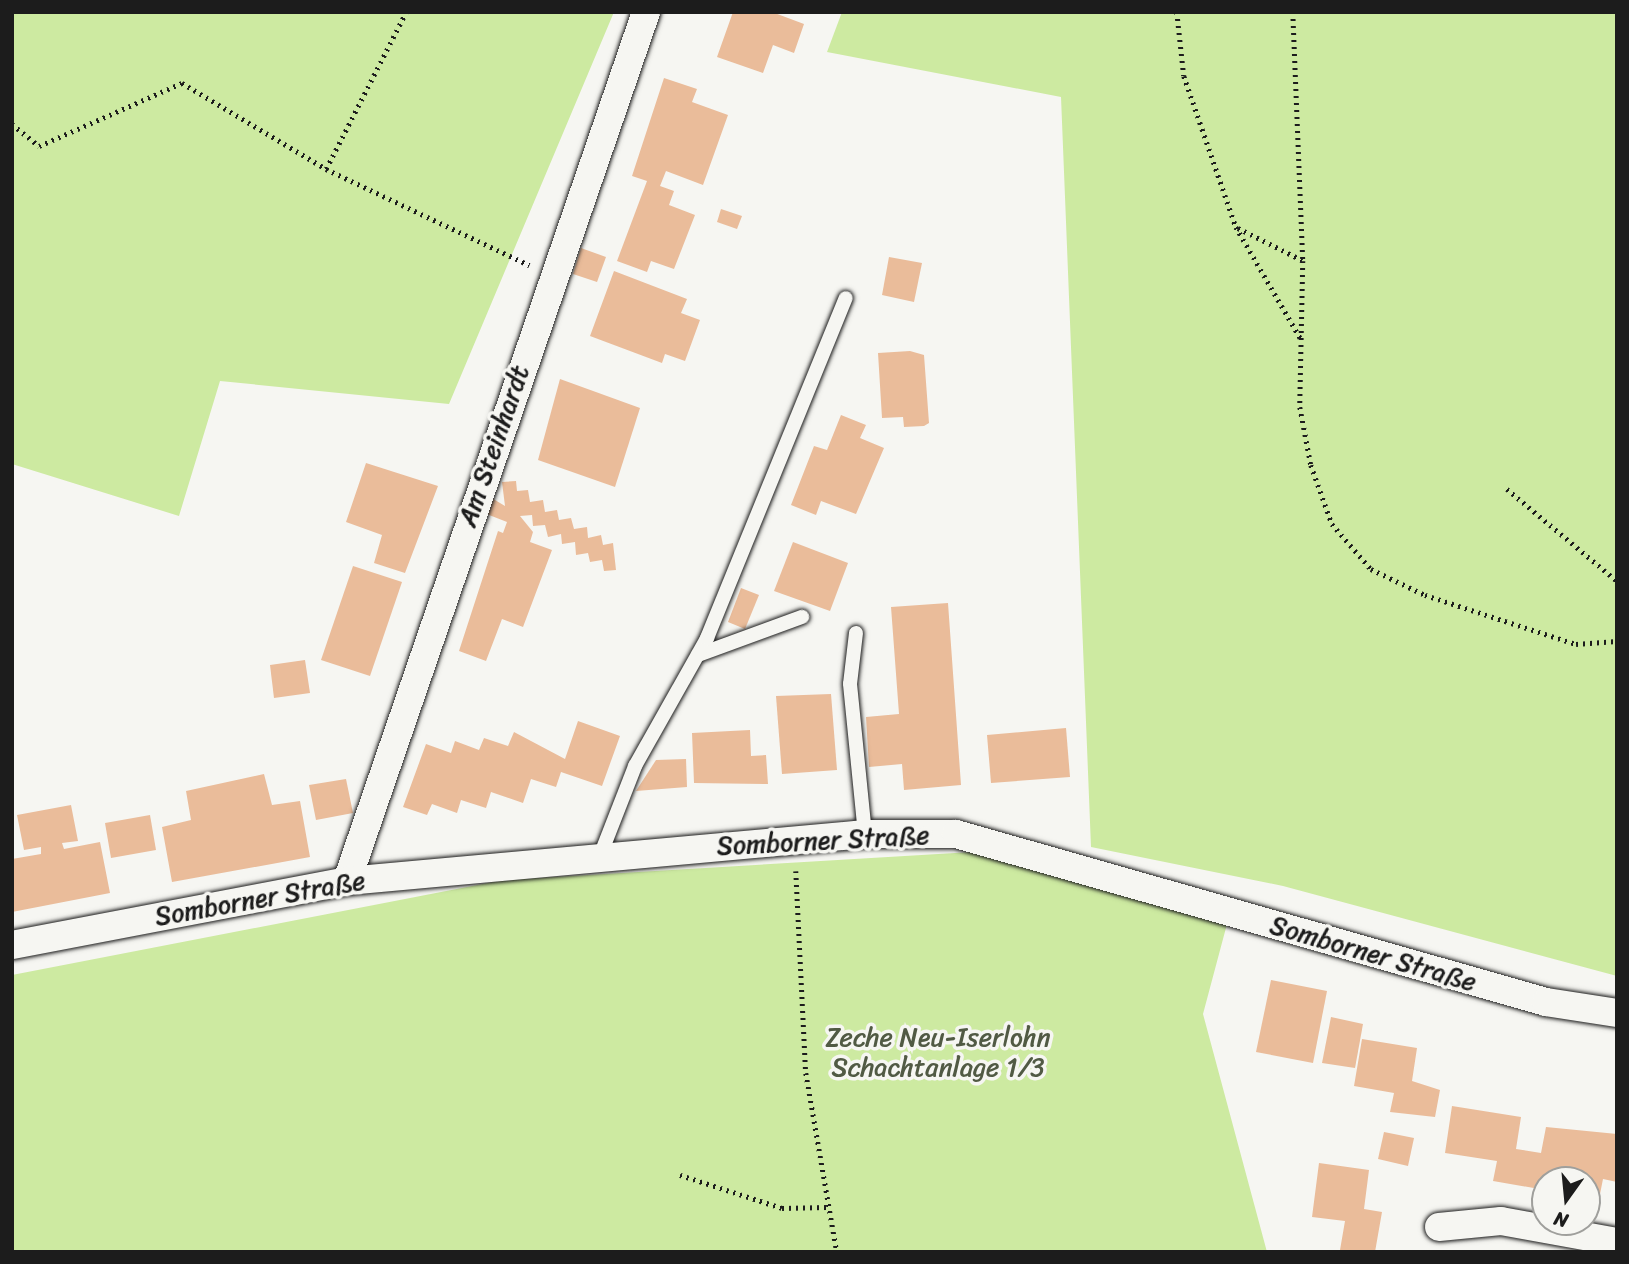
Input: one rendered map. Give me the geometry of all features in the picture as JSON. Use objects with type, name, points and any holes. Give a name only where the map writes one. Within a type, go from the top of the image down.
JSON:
[{"type":"street","name":"Am Steinhardt","points":[[347,881],[646,12]]},
{"type":"street","name":"Somborner Straße","points":[[12,945],[347,881],[865,834],[988,839],[1520,995],[1617,1013]]},
{"type":"street","points":[[1439,1227],[1501,1222],[1617,1242]]},
{"type":"lane","points":[[600,856],[635,766],[698,655],[846,298]]},
{"type":"lane","points":[[698,655],[802,617]]},
{"type":"lane","points":[[856,633],[850,684],[865,834]]},
{"type":"path","points":[[326,169],[406,12]]},
{"type":"path","points":[[1177,12],[1184,76],[1237,227],[1301,339]]},
{"type":"path","points":[[1293,12],[1303,261],[1300,407],[1311,466],[1348,549],[1371,569],[1425,595],[1576,644],[1617,641]]},
{"type":"path","points":[[12,124],[39,146],[182,83],[326,169],[553,277]]},
{"type":"path","points":[[1237,227],[1303,261]]},
{"type":"path","points":[[1507,489],[1617,581]]},
{"type":"path","points":[[797,888],[806,1073],[827,1207],[837,1252]]},
{"type":"path","points":[[680,1175],[782,1208],[827,1207]]},
{"type":"green space","points":[[12,12],[614,12],[449,404],[220,381],[179,516],[12,464]]},
{"type":"green space","points":[[842,12],[1617,12],[1617,976],[1283,886],[1091,847],[1061,97],[827,52]]},
{"type":"green space","name":"Zeche Neu-Iserlohn Schachtanlage 1/3","points":[[972,852],[1227,924],[1203,1014],[1267,1252],[12,1252],[12,975],[503,880]]},
{"type":"building","points":[[733,12],[772,12],[804,24],[794,53],[773,45],[763,73],[717,57]]},
{"type":"building","points":[[664,78],[697,89],[692,102],[728,115],[703,185],[666,171],[660,186],[674,191],[669,205],[695,215],[674,269],[651,261],[647,272],[617,261],[647,181],[632,176]]},
{"type":"building","points":[[721,209],[742,216],[737,229],[717,222]]},
{"type":"building","points":[[581,248],[606,257],[597,282],[573,274]]},
{"type":"building","points":[[889,257],[922,263],[914,302],[882,295]]},
{"type":"building","points":[[614,271],[687,299],[681,313],[700,320],[685,361],[665,354],[662,363],[590,336]]},
{"type":"building","points":[[910,351],[924,355],[929,423],[924,426],[904,427],[903,417],[882,418],[878,353]]},
{"type":"building","points":[[560,379],[640,408],[615,487],[538,460]]},
{"type":"building","points":[[841,415],[866,425],[860,438],[884,448],[856,514],[821,501],[816,515],[791,505],[814,446],[827,450]]},
{"type":"building","points":[[366,463],[438,486],[405,573],[374,563],[382,535],[346,522]]},
{"type":"building","points":[[516,481],[517,491],[528,490],[530,502],[543,500],[545,512],[557,510],[559,520],[571,518],[574,529],[587,527],[588,538],[601,535],[603,545],[613,543],[616,570],[604,571],[602,560],[590,562],[588,553],[576,555],[575,542],[562,544],[561,534],[548,537],[545,525],[533,526],[532,515],[520,516],[533,532],[530,542],[552,550],[523,627],[502,619],[486,661],[459,651],[498,531],[503,533],[507,522],[484,513],[490,497],[505,506],[502,482]]},
{"type":"building","points":[[793,542],[848,563],[830,611],[774,591]]},
{"type":"building","points":[[353,566],[402,582],[370,676],[321,660]]},
{"type":"building","points":[[741,588],[759,595],[745,629],[728,622]]},
{"type":"building","points":[[948,603],[961,785],[904,790],[902,764],[869,767],[866,717],[899,714],[891,607]]},
{"type":"building","points":[[305,660],[310,693],[274,698],[270,665]]},
{"type":"building","points":[[831,694],[837,770],[782,774],[776,696]]},
{"type":"building","points":[[578,721],[620,736],[602,786],[561,772],[556,787],[531,779],[523,803],[491,792],[486,808],[461,800],[457,813],[432,804],[427,815],[403,807],[426,744],[451,753],[455,741],[479,750],[484,738],[508,746],[514,732],[565,759]]},
{"type":"building","points":[[1066,728],[1070,777],[991,783],[987,735]]},
{"type":"building","points":[[750,730],[751,756],[766,755],[768,784],[694,783],[692,733]]},
{"type":"building","points":[[686,759],[687,787],[636,791],[656,760]]},
{"type":"building","points":[[264,774],[272,805],[300,801],[310,857],[172,882],[162,827],[191,820],[186,791]]},
{"type":"building","points":[[346,779],[353,813],[316,820],[309,785]]},
{"type":"building","points":[[71,805],[78,841],[62,843],[64,849],[100,842],[110,893],[12,912],[12,859],[41,854],[41,847],[24,850],[17,815]]},
{"type":"building","points":[[150,815],[156,850],[111,858],[105,823]]},
{"type":"building","points":[[1271,980],[1327,991],[1313,1063],[1256,1052]]},
{"type":"building","points":[[1331,1017],[1363,1024],[1355,1068],[1322,1063]]},
{"type":"building","points":[[1362,1039],[1417,1048],[1412,1081],[1440,1090],[1435,1117],[1390,1112],[1394,1093],[1354,1086]]},
{"type":"building","points":[[1452,1106],[1521,1117],[1516,1149],[1541,1153],[1546,1127],[1617,1134],[1617,1182],[1603,1179],[1601,1189],[1601,1166],[1531,1166],[1531,1188],[1493,1181],[1497,1161],[1445,1153]]},
{"type":"building","points":[[1384,1132],[1414,1138],[1408,1166],[1378,1159]]},
{"type":"building","points":[[1319,1163],[1369,1170],[1364,1209],[1382,1212],[1375,1252],[1330,1252],[1340,1250],[1345,1221],[1312,1217]]}]
